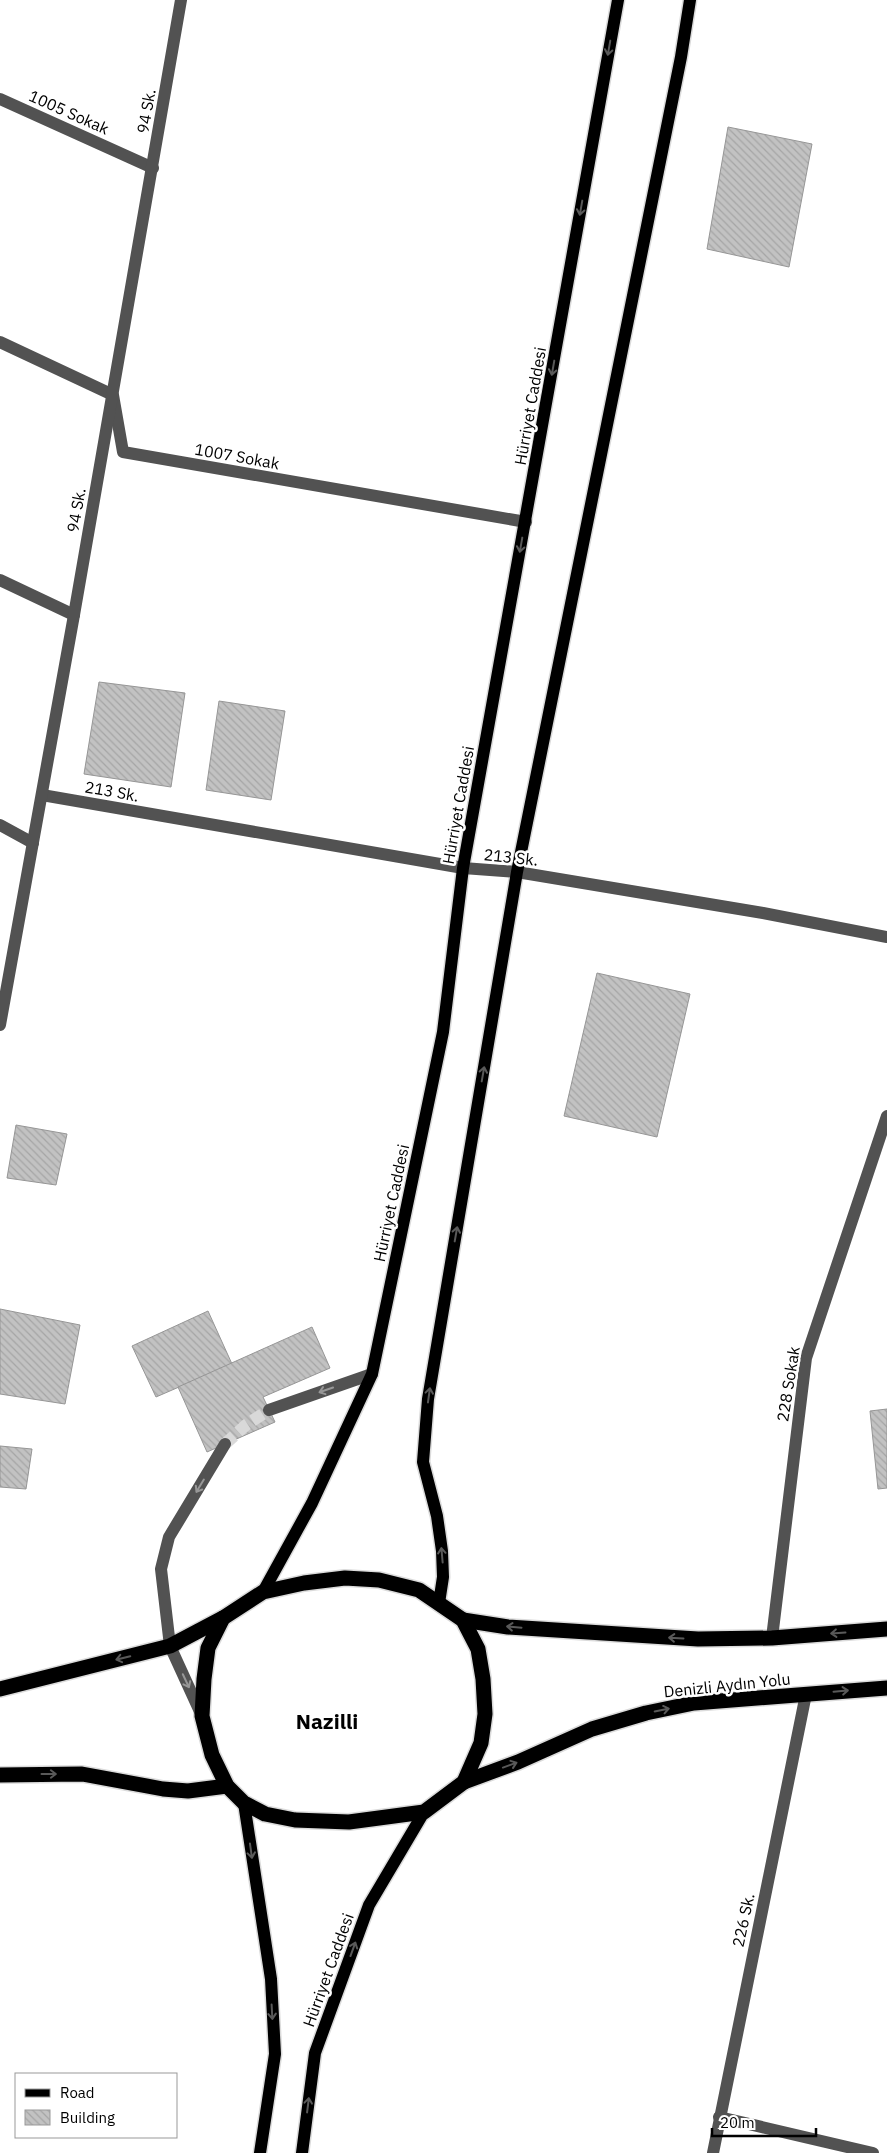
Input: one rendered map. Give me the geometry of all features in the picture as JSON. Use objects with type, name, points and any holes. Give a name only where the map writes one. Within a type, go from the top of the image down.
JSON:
[{"type":"highway","points":[[0,1689],[170,1646],[223,1618],[263,1592],[304,1583],[344,1578],[378,1580],[419,1590],[463,1620],[508,1627],[698,1639],[772,1638],[887,1629]]},
{"type":"highway","points":[[223,1618],[208,1648],[202,1716],[212,1755],[227,1786],[244,1803],[265,1814],[349,1822],[424,1812],[464,1782],[481,1743],[485,1714],[483,1679],[478,1649],[463,1620]]},
{"type":"highway","name":"Denizli Aydın Yolu","points":[[464,1782],[518,1762],[592,1729],[646,1713],[694,1703],[887,1688]]},
{"type":"highway","points":[[0,1775],[82,1774],[162,1789],[188,1791],[227,1786]]},
{"type":"main road","name":"Hürriyet Caddesi","points":[[263,1592],[312,1503],[372,1374],[442,1032],[463,868],[618,0]]},
{"type":"main road","points":[[439,1603],[444,1577],[442,1552],[437,1516],[423,1462],[428,1399],[516,872],[681,57],[690,0]]},
{"type":"main road","points":[[244,1803],[270,1979],[275,2054],[260,2153]]},
{"type":"main road","name":"Hürriyet Caddesi","points":[[302,2153],[314,2053],[369,1905],[424,1812]]},
{"type":"street","name":"94 Sk.","points":[[0,1026],[182,0]]},
{"type":"street","name":"1005 Sokak","points":[[0,99],[153,168]]},
{"type":"street","points":[[0,342],[113,396]]},
{"type":"street","name":"1007 Sokak","points":[[113,396],[124,452],[526,522]]},
{"type":"street","points":[[0,580],[74,616]]},
{"type":"street","name":"213 Sk.","points":[[42,795],[463,868],[516,872],[753,912],[887,937]]},
{"type":"street","points":[[0,825],[33,843]]},
{"type":"street","name":"228 Sokak","points":[[772,1638],[806,1358],[887,1116]]},
{"type":"street","points":[[269,1410],[372,1374]]},
{"type":"street","points":[[202,1716],[170,1646],[161,1569],[169,1537],[225,1444]]},
{"type":"street","name":"226 Sk.","points":[[713,2153],[806,1694]]},
{"type":"street","points":[[719,2117],[873,2153]]},
{"type":"building","points":[[728,127],[812,144],[789,267],[707,249]]},
{"type":"building","points":[[99,682],[185,693],[171,787],[84,774]]},
{"type":"building","points":[[219,701],[285,711],[271,800],[206,790]]},
{"type":"building","points":[[597,973],[690,994],[657,1137],[564,1116]]},
{"type":"building","points":[[16,1125],[67,1134],[56,1185],[7,1178]]},
{"type":"building","points":[[0,1309],[80,1325],[65,1404],[0,1394]]},
{"type":"building","points":[[208,1311],[232,1364],[156,1397],[132,1346]]},
{"type":"building","points":[[312,1327],[330,1368],[263,1397],[275,1422],[207,1452],[178,1387]]},
{"type":"building","points":[[887,1409],[887,1488],[878,1489],[870,1411]]},
{"type":"building","points":[[0,1446],[32,1449],[26,1489],[0,1487]]},
{"type":"tunnel","points":[[225,1444],[246,1425],[269,1410]]},
{"type":"district","name":"Nazilli","points":[[327,1721]]}]
